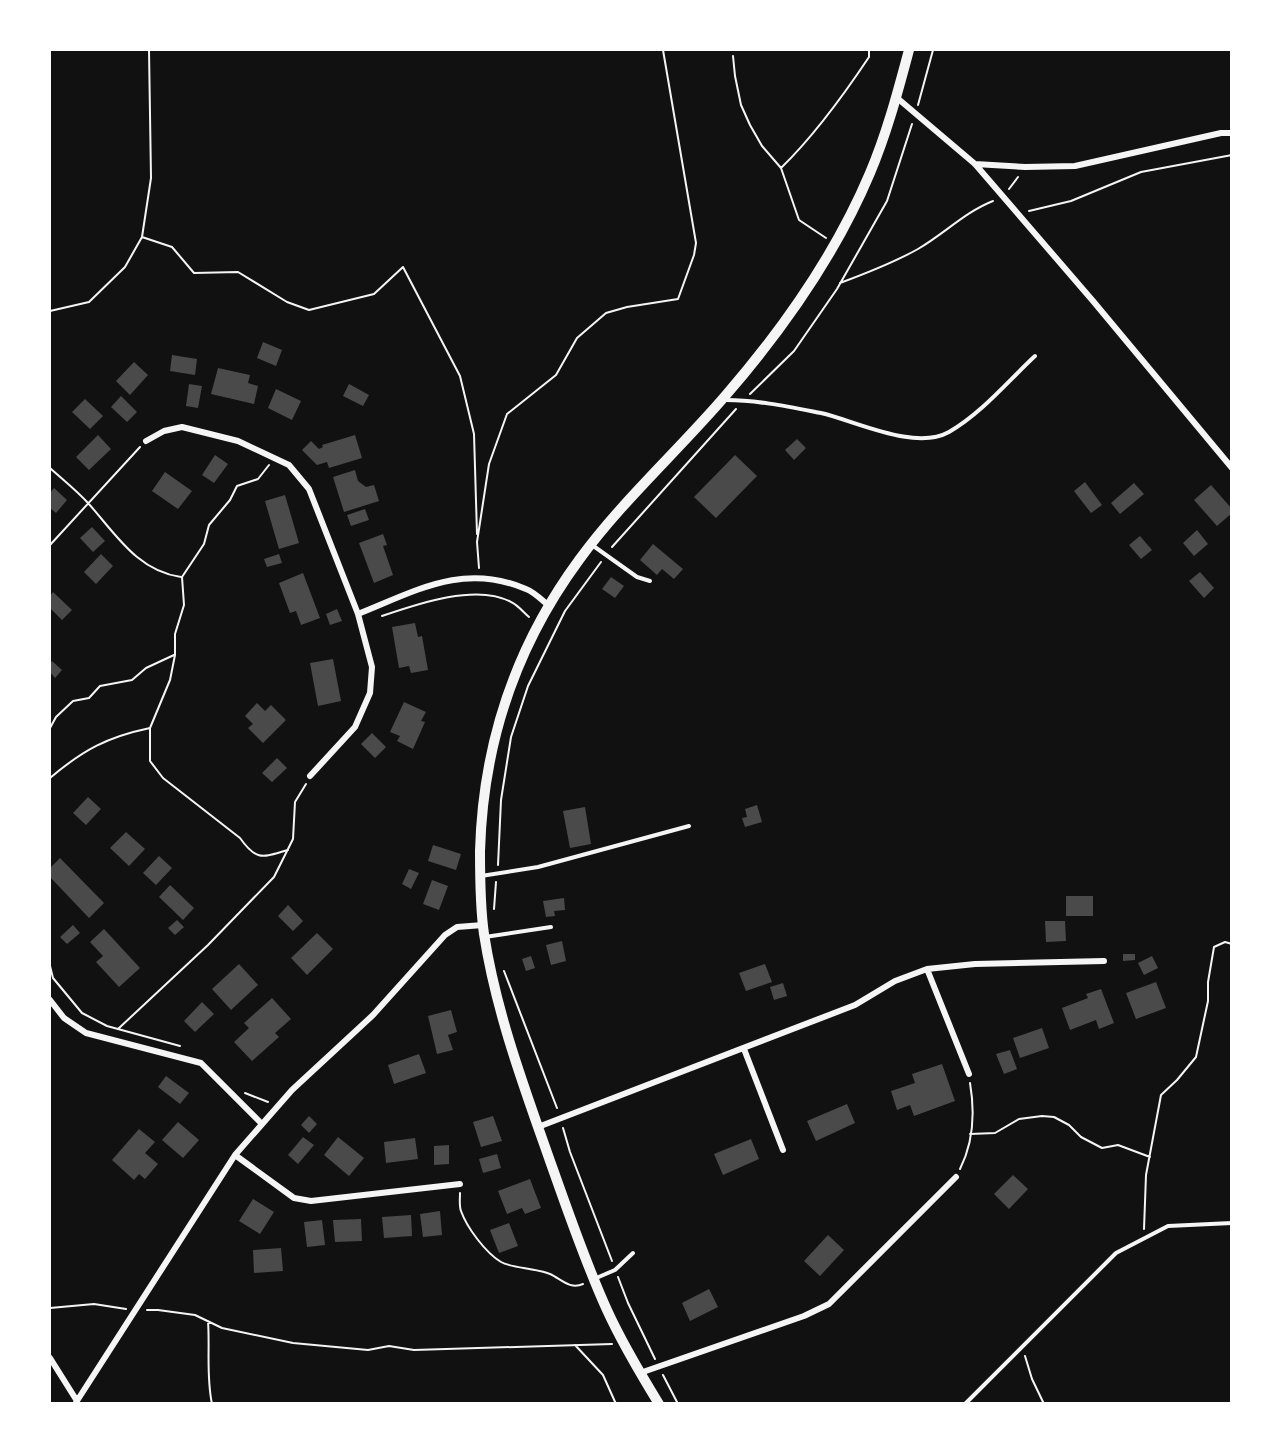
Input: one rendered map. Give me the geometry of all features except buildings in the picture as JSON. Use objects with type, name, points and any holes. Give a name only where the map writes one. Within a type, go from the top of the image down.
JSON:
[{"type":"street","points":[[659,1404],[624,1344],[594,1280],[538,1127],[497,998],[484,937],[480,877],[481,828],[487,768],[508,688],[537,625],[549,605],[591,545],[722,400],[772,339],[799,303],[835,245],[870,172],[896,97],[909,50]]},
{"type":"street","points":[[896,97],[975,164],[1232,468]]},
{"type":"street","points":[[975,164],[1025,167],[1075,166],[1232,133]]},
{"type":"street","points":[[146,441],[164,431],[182,427],[238,441],[289,465],[309,489],[358,614],[372,667],[370,693],[355,727],[310,776]]},
{"type":"street","points":[[358,614],[442,581],[479,577],[528,589],[549,605]]},
{"type":"street","points":[[50,1358],[76,1402],[235,1155],[292,1090],[373,1015],[445,935],[457,927],[483,925]]},
{"type":"street","points":[[538,1127],[855,1005],[895,981],[927,969],[975,964],[1104,961]]},
{"type":"street","points":[[927,969],[969,1074]]},
{"type":"street","points":[[50,1000],[64,1018],[86,1033],[201,1064],[262,1124]]},
{"type":"street","points":[[744,1049],[783,1150]]},
{"type":"street","points":[[235,1155],[294,1198],[311,1201],[460,1184]]},
{"type":"street","points":[[640,1373],[804,1316],[829,1304],[956,1177]]},
{"type":"lane","points":[[722,400],[744,400],[823,414],[887,432],[924,438],[948,433],[975,413],[1035,356]]},
{"type":"lane","points":[[591,545],[637,577],[650,581]]},
{"type":"lane","points":[[480,877],[538,867],[689,826]]},
{"type":"lane","points":[[484,937],[551,927]]},
{"type":"lane","points":[[965,1404],[1116,1253],[1168,1227],[1232,1223]]},
{"type":"lane","points":[[594,1280],[615,1270],[633,1253]]},
{"type":"path","points":[[50,311],[89,302],[125,267],[142,237],[151,178],[149,50]]},
{"type":"path","points":[[477,543],[489,464],[507,414],[556,375],[577,338],[606,314],[627,307],[678,299],[696,243],[663,50]]},
{"type":"path","points":[[781,168],[796,154],[846,92],[869,57],[869,50]]},
{"type":"path","points":[[496,934],[494,914],[501,800],[511,737],[528,686],[565,611],[616,542],[744,400],[794,351],[840,283],[887,201],[933,50]]},
{"type":"path","points":[[733,56],[741,105],[762,146],[781,168],[799,220],[835,245]]},
{"type":"path","points":[[1017,214],[1071,201],[1141,172],[1232,155]]},
{"type":"path","points":[[840,283],[878,269],[919,248],[977,207],[1002,197],[1025,167]]},
{"type":"path","points":[[142,237],[172,247],[194,273],[238,272],[287,302],[309,310],[374,294],[403,267],[460,376],[474,434],[479,577]]},
{"type":"path","points":[[50,545],[146,441]]},
{"type":"path","points":[[274,458],[258,479],[237,486],[230,500],[209,525],[204,544],[182,577],[184,605],[175,634],[175,655],[170,680],[150,728],[150,761],[163,778],[240,838],[249,851],[263,857],[288,850]]},
{"type":"path","points":[[50,468],[89,504],[134,556],[168,575],[182,577]]},
{"type":"path","points":[[379,617],[401,609],[465,594],[491,596],[511,602],[537,625]]},
{"type":"path","points":[[50,728],[56,717],[73,701],[89,698],[100,686],[132,680],[147,668],[175,655]]},
{"type":"path","points":[[50,778],[73,759],[105,740],[150,728]]},
{"type":"path","points":[[118,1029],[208,945],[274,878],[293,839],[295,802],[310,776]]},
{"type":"path","points":[[1144,1237],[1146,1175],[1161,1095],[1196,1057],[1208,1001],[1208,982],[1214,947],[1225,942],[1232,944]]},
{"type":"path","points":[[505,971],[561,1119],[570,1152],[628,1303],[678,1404]]},
{"type":"path","points":[[956,1177],[964,1161],[970,1134],[973,1099],[969,1074]]},
{"type":"path","points":[[970,1134],[995,1133],[1019,1119],[1054,1117],[1102,1148],[1118,1145],[1150,1157]]},
{"type":"path","points":[[460,1184],[460,1210],[477,1239],[502,1263],[534,1268],[568,1285],[578,1286],[594,1280]]},
{"type":"path","points":[[50,1308],[94,1304],[136,1311]]},
{"type":"path","points":[[158,1310],[195,1315],[222,1328],[293,1343],[368,1350],[389,1346],[414,1350],[624,1344]]},
{"type":"path","points":[[208,1321],[210,1345],[208,1384],[212,1404]]},
{"type":"path","points":[[575,1345],[603,1376],[616,1404]]},
{"type":"path","points":[[1023,1346],[1032,1379],[1044,1404]]}]
